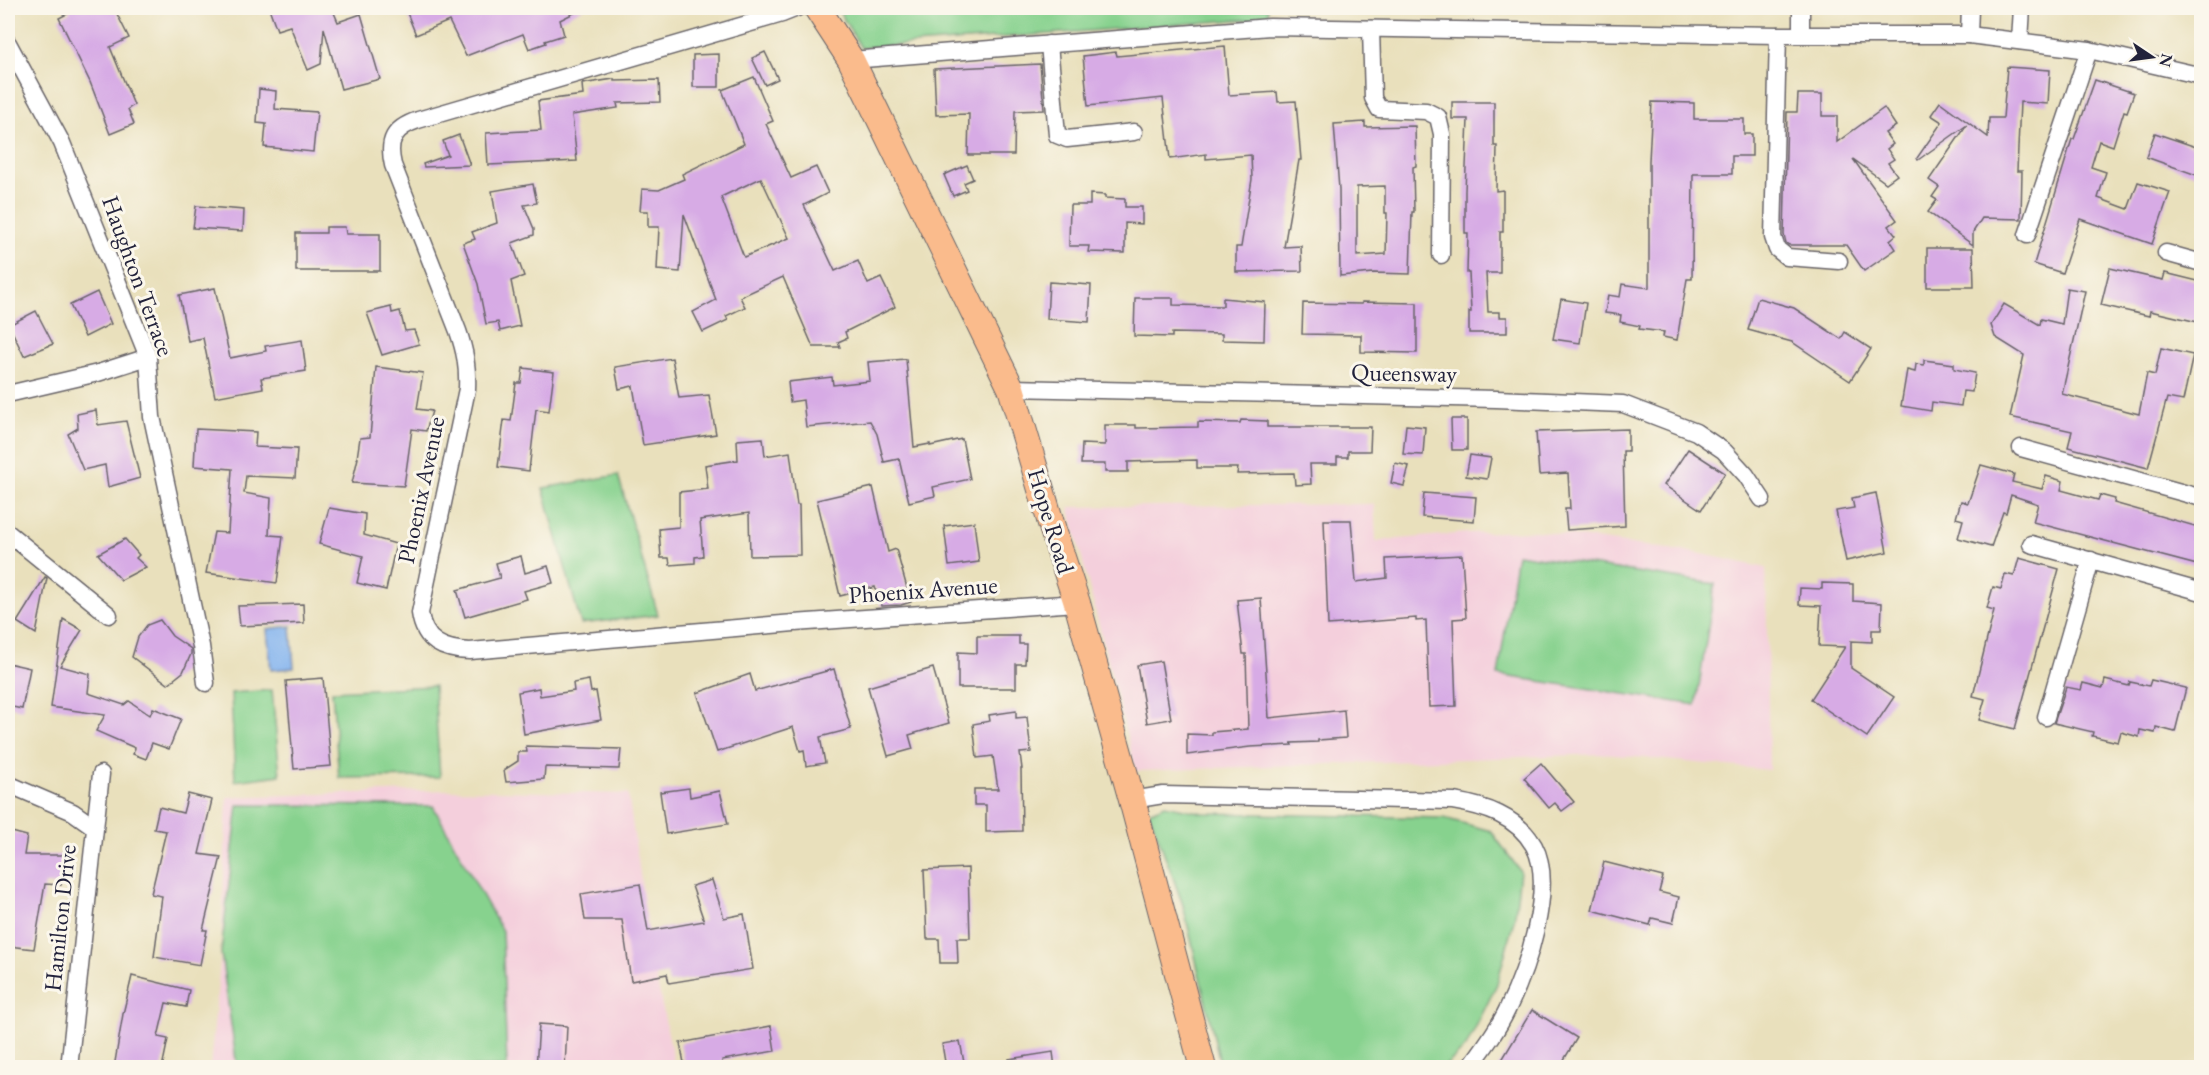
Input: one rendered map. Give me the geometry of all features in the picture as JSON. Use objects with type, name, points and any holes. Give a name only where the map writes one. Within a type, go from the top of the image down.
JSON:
[{"type":"main road","name":"Hope Road","points":[[816,8],[851,60],[1011,388],[1077,603],[1203,1068]]},
{"type":"street","name":"Phoenix Avenue","points":[[797,8],[418,120],[401,127],[395,134],[390,153],[393,165],[465,350],[468,369],[467,389],[420,613],[422,627],[430,638],[442,646],[470,651],[794,623],[1077,603]]},
{"type":"street","points":[[1800,35],[1801,8]]},
{"type":"street","points":[[1969,35],[1970,8]]},
{"type":"street","points":[[2020,41],[2022,8]]},
{"type":"street","points":[[851,60],[1270,27],[1778,35],[1969,35],[2089,50],[2202,76]]},
{"type":"street","points":[[1371,29],[1373,98],[1379,109],[1425,111],[1438,117],[1442,134],[1441,255]]},
{"type":"street","points":[[1778,35],[1773,237],[1777,249],[1787,257],[1839,261]]},
{"type":"street","name":"Haughton Terrace","points":[[8,43],[62,143],[148,357],[152,417],[201,646],[206,683]]},
{"type":"street","points":[[1049,44],[1057,135],[1067,139],[1134,132]]},
{"type":"street","points":[[2027,235],[2089,50]]},
{"type":"street","points":[[2166,254],[2202,263]]},
{"type":"street","points":[[8,394],[98,373],[148,357]]},
{"type":"street","name":"Queensway","points":[[1011,388],[1623,404],[1696,432],[1725,451],[1746,475],[1762,499]]},
{"type":"street","points":[[2021,448],[2202,498]]},
{"type":"street","points":[[8,532],[109,615]]},
{"type":"street","points":[[2031,544],[2202,591]]},
{"type":"street","points":[[2046,717],[2091,560]]},
{"type":"street","name":"Hamilton Drive","points":[[69,1068],[101,774]]},
{"type":"street","points":[[8,784],[73,812],[94,827]]},
{"type":"street","points":[[1132,800],[1163,795],[1453,801],[1481,806],[1507,818],[1534,847],[1540,871],[1542,898],[1537,928],[1528,957],[1507,1010],[1489,1042],[1469,1068]]},
{"type":"shaded area","points":[[1374,504],[1376,541],[1467,533],[1536,531],[1697,553],[1766,568],[1769,770],[1604,754],[1136,771],[1069,507]]},
{"type":"shaded area","points":[[450,790],[628,794],[654,967],[675,1067],[210,1068],[221,953],[227,797]]},
{"type":"green space","points":[[837,8],[1268,8],[1268,20],[1235,20],[861,48]]},
{"type":"green space","points":[[618,475],[658,615],[581,624],[543,488]]},
{"type":"green space","points":[[1517,554],[1715,584],[1696,705],[1498,675]]},
{"type":"green space","points":[[434,686],[440,777],[339,778],[332,691]]},
{"type":"green space","points":[[272,690],[280,775],[235,781],[231,693]]},
{"type":"green space","points":[[238,805],[433,806],[502,931],[507,1067],[237,1067],[221,953]]},
{"type":"green space","points":[[1165,805],[1203,813],[1444,818],[1491,831],[1520,871],[1515,916],[1497,984],[1466,1047],[1444,1067],[1221,1067],[1183,905],[1149,812]]},
{"type":"water","points":[[291,626],[294,668],[271,670],[267,629]]},
{"type":"building","points":[[68,8],[114,8],[129,38],[110,47],[134,105],[128,109],[134,124],[110,134],[90,82],[59,18],[71,12]]},
{"type":"building","points":[[269,8],[332,8],[338,22],[361,14],[380,79],[341,89],[324,28],[321,64],[308,70],[290,26],[277,30]]},
{"type":"building","points":[[405,8],[584,8],[560,20],[564,35],[545,41],[546,43],[529,49],[523,34],[466,56],[449,21],[416,35]]},
{"type":"building","points":[[1225,46],[1229,95],[1277,92],[1278,102],[1296,101],[1301,160],[1299,160],[1284,247],[1301,246],[1302,271],[1236,272],[1236,247],[1241,247],[1252,179],[1251,155],[1206,159],[1206,154],[1170,159],[1163,98],[1088,106],[1083,56],[1116,52],[1117,56]]},
{"type":"building","points":[[765,52],[778,79],[765,85],[752,58]]},
{"type":"building","points":[[719,54],[719,87],[693,87],[693,55]]},
{"type":"building","points":[[1040,64],[1044,110],[1015,111],[1014,155],[968,155],[969,114],[936,115],[934,69]]},
{"type":"building","points":[[2007,67],[2050,70],[2048,104],[2020,102],[2017,171],[2022,171],[2021,219],[1982,218],[1973,232],[1973,245],[1928,212],[1937,200],[1932,197],[1939,187],[1929,180],[1967,125],[1918,160],[1917,158],[1942,122],[1931,115],[1940,102],[1988,137],[1989,118],[2003,118]]},
{"type":"building","points":[[754,77],[773,121],[766,124],[791,178],[816,167],[828,193],[804,205],[835,271],[858,261],[868,284],[881,278],[895,307],[845,332],[847,338],[838,342],[840,347],[813,347],[783,277],[740,297],[745,307],[726,316],[728,320],[703,332],[693,312],[716,300],[684,214],[680,272],[657,270],[659,227],[648,227],[648,211],[640,211],[642,189],[659,190],[684,179],[682,174],[744,144],[722,90]],"holes":[[[761,178],[789,238],[744,257],[721,197]]]},
{"type":"building","points":[[614,79],[614,81],[659,80],[660,102],[617,103],[618,108],[572,115],[577,161],[488,165],[486,133],[541,130],[538,101],[583,95],[582,84]]},
{"type":"building","points":[[2095,80],[2134,93],[2127,112],[2124,111],[2113,146],[2099,141],[2091,167],[2106,172],[2098,198],[2128,209],[2138,182],[2170,192],[2152,244],[2080,219],[2062,273],[2034,264],[2072,139],[2074,139]]},
{"type":"building","points":[[259,89],[276,91],[275,109],[317,112],[313,152],[264,147],[266,124],[257,123]]},
{"type":"building","points":[[1798,94],[1822,94],[1822,116],[1837,116],[1837,142],[1884,108],[1896,126],[1885,133],[1893,144],[1887,149],[1894,159],[1888,163],[1897,175],[1886,183],[1853,159],[1897,220],[1889,226],[1896,235],[1890,240],[1896,249],[1864,271],[1846,245],[1789,245],[1786,243],[1784,235],[1787,112],[1797,112]]},
{"type":"building","points":[[1452,102],[1494,102],[1494,146],[1497,146],[1496,191],[1503,190],[1503,232],[1500,232],[1500,273],[1486,273],[1488,312],[1499,312],[1499,317],[1507,317],[1507,333],[1469,333],[1469,312],[1471,312],[1469,273],[1467,273],[1468,233],[1465,233],[1468,119],[1452,119]]},
{"type":"building","points":[[1652,102],[1694,103],[1694,119],[1744,119],[1744,134],[1752,134],[1752,156],[1732,156],[1732,174],[1693,174],[1692,279],[1687,279],[1677,340],[1663,337],[1664,332],[1639,329],[1640,326],[1620,322],[1621,315],[1605,313],[1608,295],[1620,297],[1622,284],[1649,288],[1649,161]]},
{"type":"building","points":[[1365,122],[1365,127],[1415,126],[1416,166],[1413,167],[1414,212],[1412,212],[1410,274],[1373,273],[1340,276],[1339,189],[1334,124]],"holes":[[[1385,186],[1385,213],[1387,213],[1386,254],[1357,256],[1357,187]]]},
{"type":"building","points":[[2155,133],[2202,149],[2202,177],[2146,157]]},
{"type":"building","points":[[459,135],[470,165],[424,167],[423,164],[448,155],[443,141]]},
{"type":"building","points":[[967,165],[973,179],[964,183],[967,190],[953,196],[944,175]]},
{"type":"building","points":[[533,184],[537,203],[524,205],[534,229],[534,235],[512,243],[524,276],[511,281],[520,326],[500,331],[498,322],[486,324],[478,284],[463,243],[475,239],[472,232],[497,223],[492,191]]},
{"type":"building","points":[[1090,194],[1105,195],[1105,198],[1125,199],[1125,207],[1142,207],[1142,224],[1125,223],[1125,253],[1088,252],[1089,246],[1069,246],[1070,205],[1090,205]]},
{"type":"building","points":[[196,206],[244,210],[243,231],[193,228]]},
{"type":"building","points":[[326,227],[345,227],[346,234],[380,234],[380,271],[296,271],[296,233],[326,233]]},
{"type":"building","points":[[1927,248],[1973,248],[1974,287],[1927,287]]},
{"type":"building","points":[[2110,268],[2163,280],[2165,273],[2202,282],[2202,323],[2150,311],[2149,316],[2101,305]]},
{"type":"building","points":[[1049,282],[1091,285],[1089,322],[1047,319]]},
{"type":"building","points":[[215,288],[230,358],[266,351],[265,346],[302,340],[306,371],[261,378],[263,388],[215,397],[203,338],[188,341],[179,295]]},
{"type":"building","points":[[2067,288],[2085,291],[2062,394],[2139,414],[2147,373],[2155,375],[2161,348],[2193,355],[2183,401],[2167,398],[2148,468],[2068,447],[2072,431],[2010,417],[2024,355],[1995,337],[1991,325],[2004,304],[2040,325],[2041,319],[2062,324]]},
{"type":"building","points":[[97,292],[111,324],[85,337],[70,305]]},
{"type":"building","points":[[1135,298],[1173,298],[1173,305],[1223,306],[1223,298],[1265,302],[1264,341],[1222,340],[1222,334],[1172,333],[1172,337],[1134,336]]},
{"type":"building","points":[[1758,298],[1794,308],[1841,339],[1845,332],[1871,349],[1850,381],[1792,342],[1748,330]]},
{"type":"building","points":[[1561,299],[1586,303],[1580,343],[1553,339]]},
{"type":"building","points":[[1362,302],[1417,303],[1417,353],[1361,352],[1361,335],[1302,334],[1303,303],[1362,304]]},
{"type":"building","points":[[391,307],[392,313],[400,311],[405,331],[414,330],[419,344],[382,355],[367,313]]},
{"type":"building","points":[[36,311],[53,344],[24,356],[9,325]]},
{"type":"building","points":[[672,358],[679,398],[709,395],[716,434],[643,445],[633,386],[619,389],[615,367]]},
{"type":"building","points":[[906,359],[914,447],[962,439],[970,479],[933,487],[935,496],[909,502],[899,459],[884,462],[877,434],[870,421],[806,427],[803,400],[790,402],[788,382],[832,377],[833,385],[870,381],[868,362]]},
{"type":"building","points":[[1924,360],[1954,364],[1954,369],[1975,373],[1972,392],[1963,391],[1961,406],[1932,402],[1931,411],[1901,406],[1907,370],[1915,372],[1916,364],[1924,365]]},
{"type":"building","points":[[376,367],[423,373],[417,409],[432,411],[426,431],[412,429],[404,486],[352,483],[360,438],[370,437]]},
{"type":"building","points":[[523,368],[554,372],[549,411],[536,409],[529,471],[498,467],[504,420],[511,421],[516,383],[521,383]]},
{"type":"building","points":[[96,410],[98,425],[126,421],[140,478],[108,487],[105,465],[83,470],[68,434],[78,428],[77,414]]},
{"type":"building","points":[[1451,419],[1467,419],[1467,450],[1452,450]]},
{"type":"building","points":[[1241,420],[1267,421],[1267,427],[1371,427],[1370,451],[1348,451],[1348,457],[1337,457],[1337,464],[1310,464],[1311,484],[1295,485],[1294,473],[1237,474],[1238,468],[1197,468],[1197,460],[1128,462],[1128,472],[1105,472],[1105,464],[1081,464],[1082,444],[1105,445],[1105,425],[1136,425],[1136,428],[1198,427],[1198,422],[1240,423]]},
{"type":"building","points":[[1406,425],[1425,427],[1423,455],[1403,454]]},
{"type":"building","points":[[196,429],[256,432],[255,447],[297,449],[295,478],[246,476],[244,493],[271,498],[269,535],[283,536],[277,583],[206,573],[214,532],[228,533],[232,469],[194,466]]},
{"type":"building","points":[[1628,429],[1628,451],[1623,451],[1625,526],[1567,530],[1565,509],[1570,509],[1568,473],[1539,475],[1536,432]]},
{"type":"building","points":[[763,438],[765,456],[790,452],[797,505],[799,505],[800,555],[750,556],[749,513],[700,520],[703,556],[695,557],[695,563],[670,565],[669,558],[661,558],[659,529],[679,527],[679,492],[708,489],[705,465],[738,460],[737,440]]},
{"type":"building","points":[[1688,449],[1725,473],[1701,510],[1664,485]]},
{"type":"building","points":[[1470,455],[1491,458],[1487,479],[1466,476]]},
{"type":"building","points":[[1395,463],[1409,466],[1404,486],[1391,483]]},
{"type":"building","points":[[1981,465],[2014,474],[2012,482],[2042,489],[2046,476],[2063,481],[2061,490],[2098,500],[2100,495],[2115,499],[2114,503],[2202,528],[2202,546],[2197,565],[2033,522],[2038,504],[2011,495],[1991,547],[1958,538],[1963,520],[1956,518],[1961,501],[1968,503]]},
{"type":"building","points":[[873,487],[888,552],[896,549],[911,602],[901,605],[881,606],[875,587],[840,596],[817,500]]},
{"type":"building","points":[[1424,493],[1476,497],[1474,521],[1422,517]]},
{"type":"building","points":[[1876,493],[1887,552],[1846,561],[1836,511],[1854,508],[1852,498]]},
{"type":"building","points":[[329,508],[365,514],[364,535],[396,544],[386,590],[357,583],[363,556],[319,544]]},
{"type":"building","points":[[1324,520],[1351,520],[1356,582],[1387,578],[1386,559],[1462,555],[1466,618],[1453,619],[1456,706],[1429,707],[1426,620],[1416,621],[1416,618],[1328,625]]},
{"type":"building","points":[[974,522],[979,562],[949,566],[944,526]]},
{"type":"building","points":[[125,539],[139,555],[136,558],[146,567],[121,580],[98,554]]},
{"type":"building","points":[[521,556],[525,573],[548,566],[553,583],[524,591],[527,599],[465,617],[457,590],[500,578],[496,563]]},
{"type":"building","points":[[2019,558],[2059,569],[2015,729],[1979,720],[1985,699],[1973,696],[1994,610],[1987,608],[1993,587],[2001,589],[2005,574],[2014,576]]},
{"type":"building","points":[[45,577],[47,578],[36,634],[17,622]]},
{"type":"building","points":[[1822,583],[1853,584],[1853,601],[1882,603],[1881,630],[1872,630],[1872,642],[1851,641],[1851,668],[1894,697],[1867,737],[1811,699],[1845,647],[1819,646],[1821,606],[1799,605],[1800,588],[1822,589]]},
{"type":"building","points":[[1261,598],[1269,718],[1344,710],[1346,738],[1187,755],[1187,734],[1212,735],[1212,732],[1248,729],[1246,654],[1243,654],[1237,600]]},
{"type":"building","points":[[303,604],[304,623],[240,626],[238,606]]},
{"type":"building","points":[[63,619],[82,630],[60,666],[90,674],[88,693],[124,705],[129,701],[150,715],[153,708],[181,719],[169,749],[152,743],[146,759],[133,754],[135,748],[96,731],[105,715],[51,707]]},
{"type":"building","points":[[160,620],[172,636],[191,649],[183,672],[168,684],[132,657],[138,637],[147,625]]},
{"type":"building","points":[[977,636],[1019,636],[1019,644],[1026,644],[1025,664],[1016,664],[1016,688],[958,688],[958,652],[977,653]]},
{"type":"building","points":[[1161,661],[1171,719],[1147,723],[1137,665]]},
{"type":"building","points":[[8,663],[30,668],[22,709],[8,706]]},
{"type":"building","points":[[933,668],[949,723],[909,735],[913,749],[888,756],[868,687]]},
{"type":"building","points":[[834,669],[851,729],[820,737],[825,763],[806,766],[804,750],[800,751],[793,727],[717,752],[697,693],[750,674],[755,691]]},
{"type":"building","points":[[323,678],[331,766],[294,769],[286,681]]},
{"type":"building","points":[[589,680],[591,692],[596,691],[601,720],[524,734],[518,692],[539,688],[540,696],[574,691],[573,683]]},
{"type":"building","points":[[2105,680],[2129,686],[2130,682],[2149,686],[2151,680],[2186,688],[2175,732],[2156,727],[2155,733],[2140,730],[2139,737],[2121,732],[2118,742],[2092,736],[2093,732],[2054,723],[2066,687],[2081,690],[2083,683],[2103,688]]},
{"type":"building","points":[[1016,711],[1016,718],[1027,717],[1031,752],[1020,753],[1022,831],[986,832],[986,805],[974,805],[974,789],[998,789],[993,756],[977,758],[973,724],[990,721],[989,715]]},
{"type":"building","points":[[526,746],[621,749],[619,769],[545,767],[544,779],[506,782],[504,770],[518,761],[518,752],[527,752]]},
{"type":"building","points":[[1541,763],[1574,802],[1562,811],[1555,803],[1549,808],[1524,778]]},
{"type":"building","points":[[689,788],[690,797],[720,791],[728,824],[666,834],[660,792]]},
{"type":"building","points":[[188,794],[212,800],[199,854],[221,857],[203,930],[207,930],[200,965],[154,957],[162,896],[151,894],[166,831],[154,829],[159,807],[183,813]]},
{"type":"building","points":[[8,831],[27,836],[24,855],[65,855],[61,885],[45,884],[34,949],[8,946]]},
{"type":"building","points":[[1604,862],[1663,877],[1659,892],[1679,897],[1673,923],[1652,918],[1650,925],[1592,910]]},
{"type":"building","points":[[968,868],[970,938],[957,938],[958,963],[940,963],[939,939],[927,939],[924,870]]},
{"type":"building","points":[[712,880],[724,918],[744,914],[753,969],[669,983],[667,974],[631,981],[622,920],[585,920],[581,894],[640,884],[648,931],[704,921],[692,886]]},
{"type":"building","points":[[132,976],[189,990],[186,1007],[166,1003],[158,1037],[168,1039],[162,1068],[114,1068]]},
{"type":"building","points":[[1532,1010],[1577,1038],[1559,1068],[1497,1068]]},
{"type":"building","points":[[539,1024],[567,1026],[565,1068],[536,1068]]},
{"type":"building","points":[[771,1026],[775,1051],[722,1060],[723,1068],[685,1068],[680,1043]]},
{"type":"building","points":[[960,1041],[965,1068],[946,1068],[942,1044]]},
{"type":"building","points":[[1053,1052],[1055,1068],[1009,1068],[1009,1059]]}]
